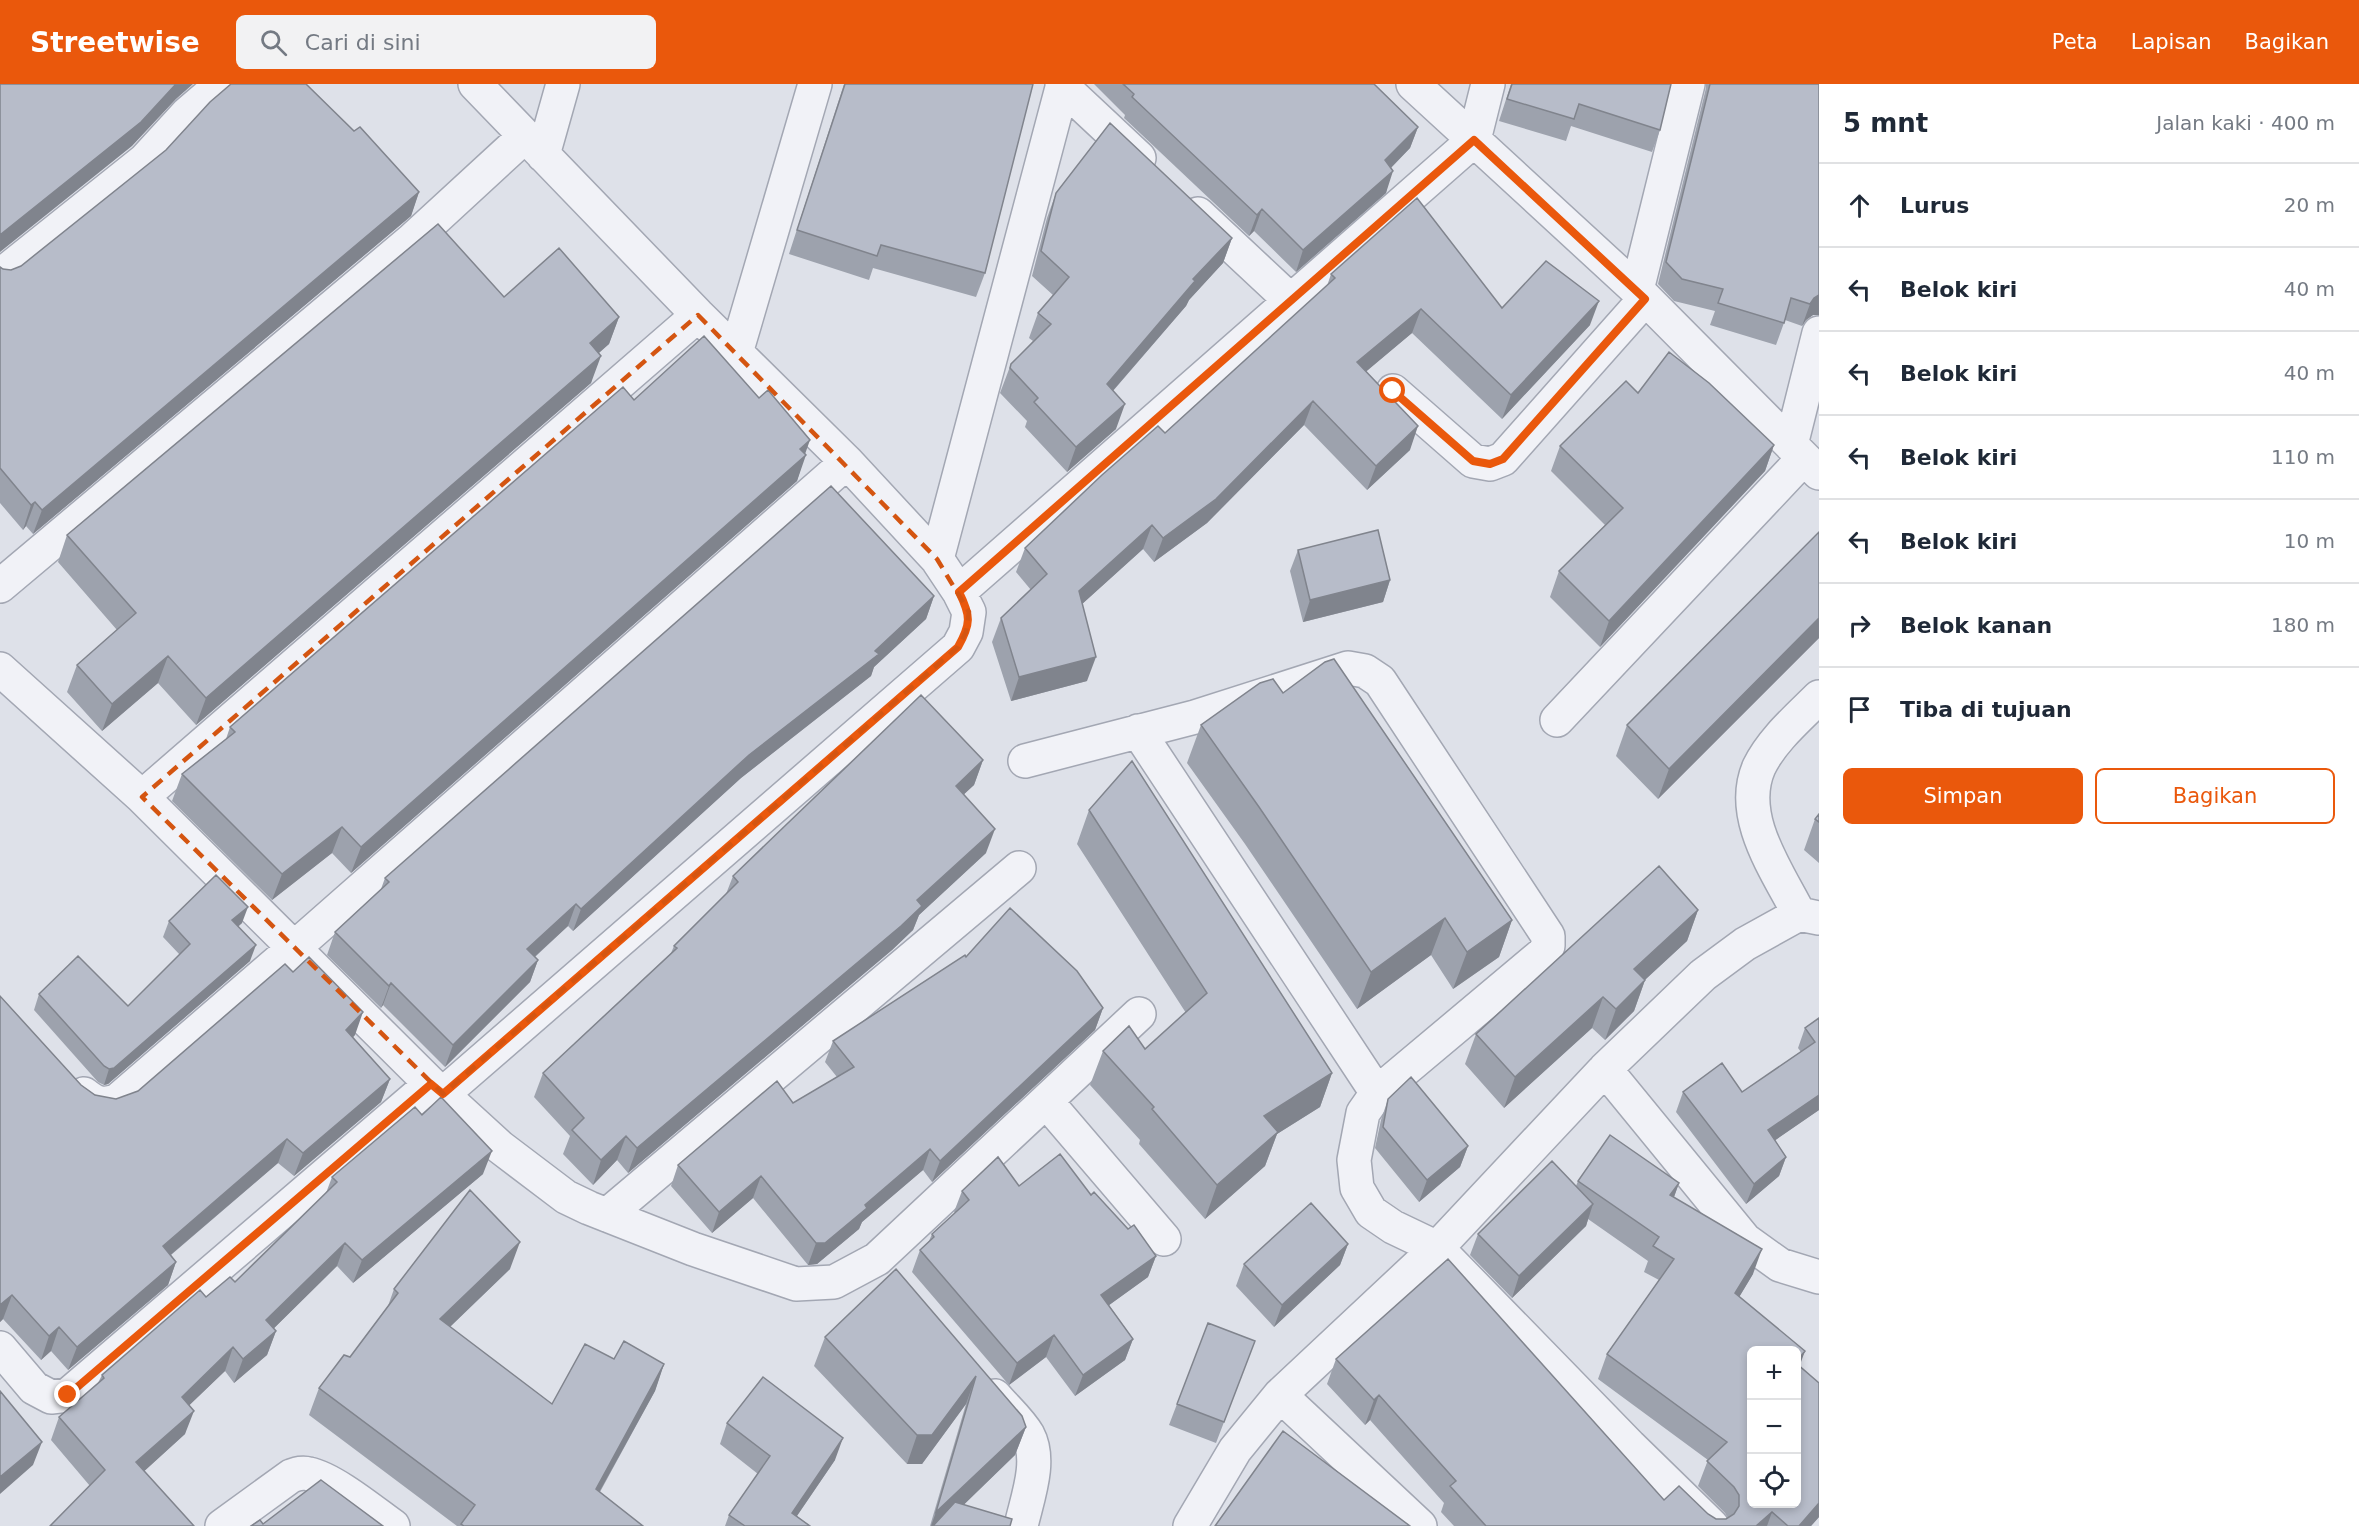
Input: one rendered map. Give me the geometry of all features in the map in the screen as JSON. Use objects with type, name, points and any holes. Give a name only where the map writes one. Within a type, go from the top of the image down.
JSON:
[{"type":"street","points":[[0,276],[145,160],[188,113],[222,84]]},
{"type":"street","points":[[0,1348],[34,1388],[51,1397],[68,1395],[437,1089],[958,647],[966,632],[969,612],[937,559],[847,462],[698,315],[475,84]]},
{"type":"street","points":[[0,586],[412,240],[534,145],[563,84]]},
{"type":"street","points":[[736,352],[815,84]]},
{"type":"street","points":[[1413,84],[1641,295],[1805,459]]},
{"type":"street","points":[[959,592],[1474,140],[1488,84]]},
{"type":"street","points":[[1393,391],[1473,461],[1490,464],[1503,459],[1641,295],[1688,84]]},
{"type":"street","points":[[937,559],[1062,85],[1291,301]]},
{"type":"street","points":[[142,797],[698,315]]},
{"type":"street","points":[[1557,720],[1805,459],[1819,333]]},
{"type":"street","points":[[63,1070],[86,1096],[98,1104],[108,1104],[118,1100],[847,462]]},
{"type":"street","points":[[1025,761],[1195,717],[1348,668],[1365,671],[1380,681],[1548,936],[1548,946],[1544,953],[1377,1093],[1363,1113],[1358,1133],[1353,1160],[1357,1188],[1371,1212],[1393,1227],[1437,1248],[1630,1446],[1712,1526]]},
{"type":"street","points":[[0,669],[142,797],[437,1089],[500,1147],[538,1177],[566,1197],[607,1215],[693,1249],[796,1284],[834,1282],[878,1259],[1139,1014]]},
{"type":"street","points":[[1190,1526],[1234,1450],[1280,1395],[1437,1248],[1605,1069],[1703,975],[1745,944],[1809,916],[1757,832],[1753,796],[1759,768],[1776,741],[1819,696]]},
{"type":"street","points":[[1138,731],[1377,1093]]},
{"type":"street","points":[[607,1215],[1019,868]]},
{"type":"street","points":[[1605,1069],[1744,1240],[1780,1265],[1819,1277]]},
{"type":"street","points":[[1046,1101],[1164,1239]]},
{"type":"street","points":[[878,1259],[900,1285]]},
{"type":"street","points":[[975,1372],[1027,1434],[1033,1446],[1035,1460],[1021,1526]]},
{"type":"street","points":[[1280,1395],[1420,1526]]},
{"type":"street","points":[[222,1526],[291,1476],[300,1473],[311,1474],[333,1485],[393,1526]]},
{"type":"highlighted area","points":[[698,315],[937,559],[969,612],[966,632],[958,647],[443,1094],[142,797]]},
{"type":"building","points":[[0,84],[176,84],[141,122],[0,235]]},
{"type":"building","points":[[231,84],[306,84],[354,131],[360,127],[419,192],[42,510],[35,502],[31,505],[0,468],[0,267],[11,270],[21,266],[166,150],[210,102]]},
{"type":"building","points":[[845,84],[1033,84],[985,273],[881,245],[877,256],[797,230]]},
{"type":"building","points":[[1123,84],[1374,84],[1418,127],[1385,160],[1393,171],[1303,250],[1262,209],[1257,215],[1132,97],[1134,94]]},
{"type":"building","points":[[1512,84],[1671,84],[1660,130],[1579,104],[1574,119],[1507,99]]},
{"type":"building","points":[[1710,84],[1819,84],[1819,295],[1810,304],[1791,298],[1784,323],[1718,303],[1723,289],[1682,279],[1666,262]]},
{"type":"building","points":[[1110,123],[1232,238],[1193,279],[1195,281],[1107,384],[1125,404],[1076,447],[1034,402],[1038,398],[1010,368],[1011,364],[1051,324],[1038,313],[1069,277],[1041,251],[1056,193]]},
{"type":"building","points":[[1417,198],[1502,308],[1546,261],[1599,301],[1511,395],[1421,309],[1357,362],[1418,426],[1376,466],[1313,401],[1216,499],[1163,538],[1152,525],[1079,591],[1096,657],[1019,677],[1001,618],[1047,574],[1025,548],[1158,426],[1165,433],[1335,278],[1331,274]]},
{"type":"building","points":[[438,224],[504,297],[559,248],[619,317],[590,343],[601,356],[206,698],[168,656],[112,704],[77,665],[136,613],[67,535]]},
{"type":"building","points":[[704,336],[759,398],[768,390],[810,440],[800,449],[806,455],[361,847],[342,827],[282,874],[182,774],[235,732],[230,727],[623,387],[634,400]]},
{"type":"building","points":[[1669,352],[1709,383],[1774,445],[1609,621],[1559,571],[1623,508],[1560,446],[1626,381],[1638,393]]},
{"type":"building","points":[[831,486],[934,596],[875,651],[879,654],[749,755],[581,909],[576,904],[527,949],[538,960],[453,1045],[391,983],[389,986],[335,932],[389,882],[385,878]]},
{"type":"building","points":[[1378,530],[1390,580],[1310,600],[1298,550]]},
{"type":"building","points":[[1819,532],[1819,618],[1669,769],[1627,725]]},
{"type":"building","points":[[1334,659],[1512,920],[1467,952],[1445,918],[1371,972],[1201,725],[1260,683],[1273,679],[1283,693],[1325,662]]},
{"type":"building","points":[[921,695],[983,760],[956,786],[995,829],[917,900],[922,906],[901,926],[637,1148],[626,1136],[601,1160],[572,1130],[584,1118],[543,1073],[677,948],[674,946],[738,882],[733,876]]},
{"type":"building","points":[[1132,761],[1332,1073],[1264,1116],[1278,1132],[1217,1185],[1152,1109],[1154,1107],[1103,1051],[1129,1026],[1145,1049],[1207,993],[1089,810]]},
{"type":"building","points":[[1659,866],[1698,910],[1634,969],[1645,980],[1616,1009],[1603,997],[1515,1077],[1476,1034]]},
{"type":"building","points":[[216,875],[248,907],[232,920],[256,945],[114,1068],[109,1069],[39,994],[78,956],[128,1006],[190,944],[169,921]]},
{"type":"building","points":[[1010,908],[1077,971],[1103,1008],[940,1161],[930,1149],[865,1205],[867,1208],[825,1243],[816,1243],[761,1176],[719,1212],[678,1165],[777,1081],[793,1103],[854,1067],[833,1041],[965,955],[966,957]]},
{"type":"building","points":[[309,957],[363,1012],[346,1030],[390,1079],[303,1153],[287,1139],[163,1246],[176,1262],[77,1347],[59,1327],[49,1336],[12,1295],[0,1305],[0,996],[81,1085],[95,1095],[116,1099],[138,1091],[285,964],[293,972]]},
{"type":"building","points":[[1819,1018],[1819,1095],[1768,1130],[1786,1157],[1754,1184],[1683,1092],[1722,1063],[1742,1092],[1815,1042],[1805,1028]]},
{"type":"building","points":[[1411,1077],[1468,1146],[1427,1180],[1383,1127],[1388,1099]]},
{"type":"building","points":[[441,1097],[492,1151],[362,1260],[345,1243],[266,1320],[276,1331],[243,1359],[233,1347],[182,1397],[194,1411],[136,1462],[194,1526],[50,1526],[105,1470],[59,1417],[104,1378],[102,1375],[200,1290],[206,1297],[230,1277],[235,1282],[337,1182],[332,1177],[415,1107],[422,1115]]},
{"type":"building","points":[[1610,1135],[1679,1183],[1670,1195],[1762,1249],[1735,1293],[1799,1346],[1747,1346],[1747,1508],[1801,1508],[1801,1367],[1819,1383],[1819,1503],[1799,1526],[1788,1526],[1772,1512],[1756,1526],[1486,1526],[1450,1486],[1456,1481],[1379,1395],[1374,1400],[1336,1359],[1448,1259],[1664,1500],[1679,1486],[1716,1519],[1726,1519],[1734,1514],[1739,1506],[1739,1495],[1734,1487],[1707,1461],[1727,1442],[1607,1354],[1674,1259],[1653,1246],[1659,1237],[1578,1181]]},
{"type":"building","points":[[1060,1154],[1091,1195],[1094,1192],[1128,1229],[1134,1225],[1156,1256],[1101,1295],[1133,1339],[1083,1375],[1054,1335],[1017,1363],[920,1250],[934,1237],[932,1234],[969,1200],[962,1191],[998,1157],[1019,1186]]},
{"type":"building","points":[[1552,1161],[1593,1204],[1519,1276],[1478,1234]]},
{"type":"building","points":[[470,1190],[520,1242],[440,1319],[552,1404],[585,1344],[614,1359],[624,1341],[664,1364],[596,1489],[643,1526],[464,1526],[461,1524],[475,1505],[319,1388],[344,1355],[350,1357],[398,1293],[394,1289]]},
{"type":"building","points":[[1311,1203],[1348,1244],[1282,1305],[1244,1264]]},
{"type":"building","points":[[896,1269],[1022,1416],[1026,1427],[936,1512],[976,1376],[932,1435],[917,1435],[825,1337]]},
{"type":"building","points":[[1208,1323],[1255,1341],[1224,1422],[1177,1404]]},
{"type":"building","points":[[763,1377],[843,1438],[792,1513],[810,1526],[745,1526],[729,1515],[770,1456],[727,1423]]},
{"type":"building","points":[[0,1391],[42,1442],[0,1477]]},
{"type":"building","points":[[1283,1431],[1410,1526],[1215,1526]]},
{"type":"building","points":[[321,1480],[383,1526],[251,1526],[260,1520],[263,1524]]},
{"type":"building","points":[[955,1502],[1012,1519],[1010,1526],[933,1526]]},
{"type":"route","points":[[68,1395],[431,1084],[443,1094],[958,647],[966,632],[969,612],[959,592],[1474,140],[1645,299],[1503,459],[1490,464],[1473,461],[1393,391]]}]
